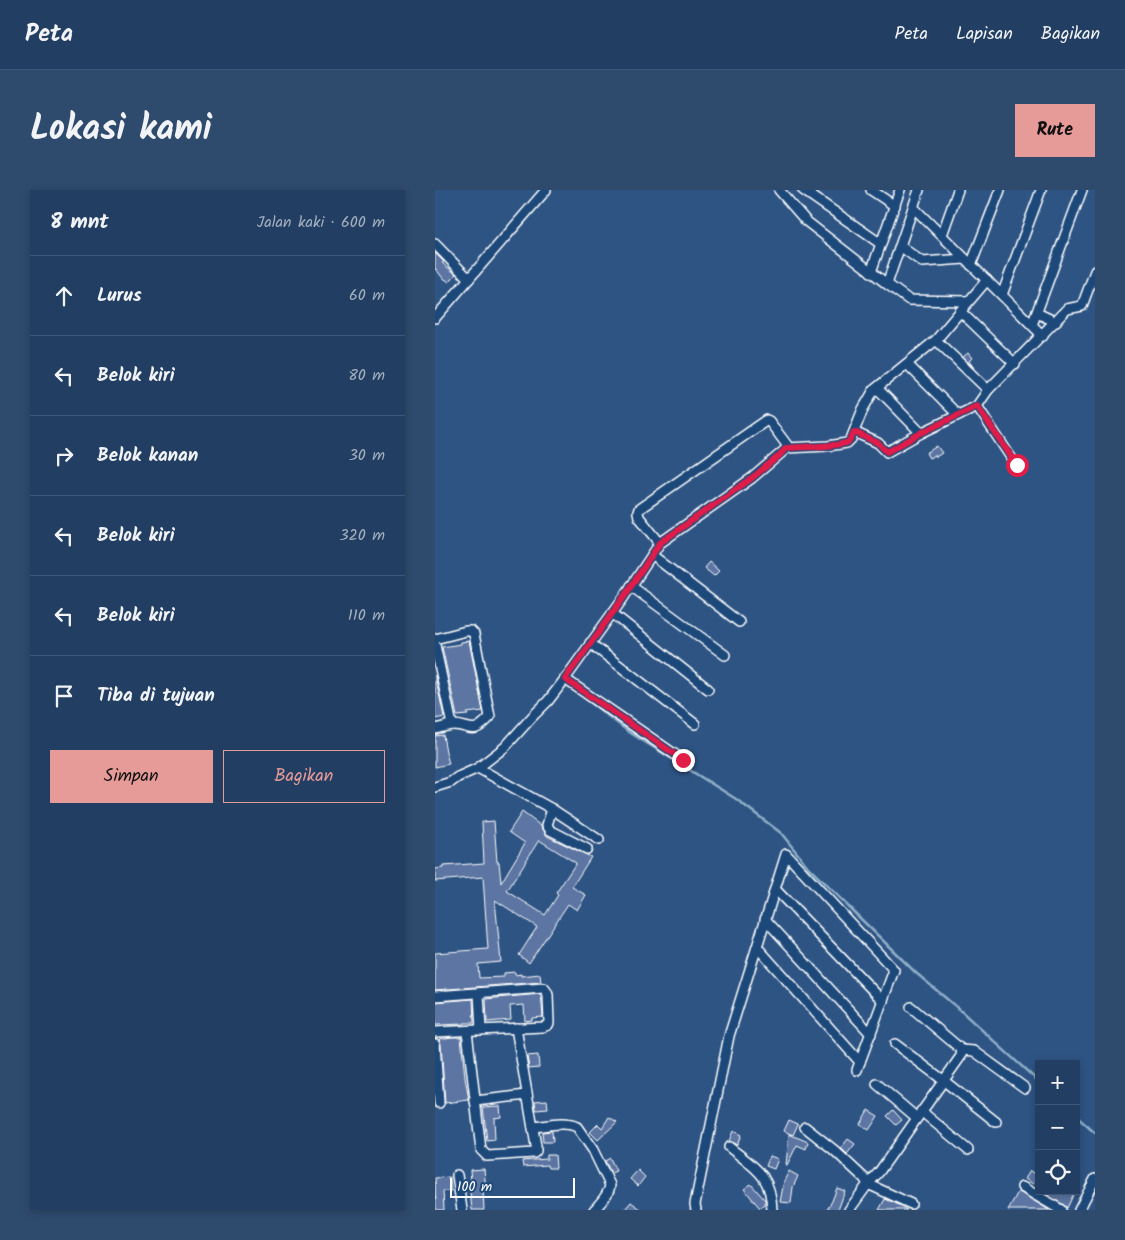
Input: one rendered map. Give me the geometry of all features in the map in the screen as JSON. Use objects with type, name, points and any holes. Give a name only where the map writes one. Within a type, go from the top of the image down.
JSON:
[{"type":"street","points":[[435,318],[546,190]]},
{"type":"street","points":[[779,190],[806,221],[909,300],[968,301]]},
{"type":"street","points":[[803,190],[881,244]]},
{"type":"street","points":[[871,190],[895,206]]},
{"type":"street","points":[[871,272],[900,190]]},
{"type":"street","points":[[887,284],[919,190]]},
{"type":"street","points":[[942,235],[959,190]]},
{"type":"street","points":[[968,262],[1000,190]]},
{"type":"street","points":[[1002,295],[1041,190]]},
{"type":"street","points":[[1032,325],[1082,190]]},
{"type":"street","points":[[913,207],[1043,336]]},
{"type":"street","points":[[435,244],[469,278]]},
{"type":"street","points":[[900,246],[922,262],[968,262]]},
{"type":"street","points":[[854,432],[878,443],[887,452],[977,406],[988,390],[1043,336],[1067,309],[1083,306],[1095,271]]},
{"type":"street","points":[[435,787],[451,782],[457,777],[478,768],[497,754],[548,701],[612,614],[660,543],[752,478],[786,448],[829,446],[847,443],[851,439],[863,409],[874,390],[936,340],[987,280]]},
{"type":"street","points":[[960,311],[1015,364]]},
{"type":"street","points":[[1037,313],[1056,322]]},
{"type":"street","points":[[936,340],[988,390]]},
{"type":"street","points":[[907,364],[958,415]]},
{"type":"street","points":[[877,388],[921,433]]},
{"type":"street","points":[[977,406],[1017,465]]},
{"type":"street","points":[[660,543],[639,517],[637,512],[639,509],[767,420],[769,420],[787,445],[786,448]]},
{"type":"street","points":[[652,555],[739,622]]},
{"type":"street","points":[[631,586],[725,655]]},
{"type":"street","points":[[612,614],[708,689]]},
{"type":"street","points":[[435,639],[466,631],[471,631],[474,634],[490,717],[483,725],[474,730],[452,725],[435,729]]},
{"type":"street","points":[[435,644],[452,725]]},
{"type":"street","points":[[590,644],[695,724]]},
{"type":"street","points":[[563,681],[683,760]]},
{"type":"street","points":[[478,768],[553,809],[599,840]]},
{"type":"street","points":[[553,809],[547,825],[550,830],[587,849]]},
{"type":"street","points":[[696,1210],[695,1204],[729,1036],[786,854],[894,970],[859,1066],[757,947]]},
{"type":"street","points":[[775,889],[883,1001]]},
{"type":"street","points":[[765,919],[871,1034]]},
{"type":"street","points":[[435,996],[544,988],[548,995],[549,1022],[548,1026],[543,1027],[435,1032]]},
{"type":"street","points":[[479,993],[481,1030]]},
{"type":"street","points":[[911,1007],[962,1050],[974,1051],[1025,1088]]},
{"type":"street","points":[[467,1031],[481,1150],[487,1156],[535,1152],[536,1146],[516,1028]]},
{"type":"street","points":[[435,1044],[439,1103]]},
{"type":"street","points":[[895,1044],[996,1122]]},
{"type":"street","points":[[849,1210],[879,1172],[961,1056],[962,1050]]},
{"type":"street","points":[[877,1084],[969,1150]]},
{"type":"street","points":[[475,1101],[527,1096]]},
{"type":"street","points":[[533,1127],[551,1125],[573,1125],[577,1127],[593,1150],[610,1185],[610,1190],[594,1210]]},
{"type":"street","points":[[805,1127],[834,1150],[868,1184],[911,1204]]},
{"type":"street","points":[[729,1147],[761,1172],[769,1186],[772,1210]]},
{"type":"street","points":[[457,1175],[462,1210]]},
{"type":"street","points":[[1079,1210],[1095,1179]]},
{"type":"street","points":[[1022,1187],[1035,1192]]},
{"type":"street","points":[[1043,1195],[1061,1210]]},
{"type":"building","points":[[435,253],[444,262],[442,263],[456,274],[449,282],[435,270]]},
{"type":"building","points":[[968,353],[972,358],[969,361],[974,368],[963,357]]},
{"type":"building","points":[[937,446],[942,453],[936,457],[935,455],[929,458],[926,453]]},
{"type":"building","points":[[709,562],[719,571],[714,576],[704,568]]},
{"type":"building","points":[[469,641],[483,711],[457,716],[442,647]]},
{"type":"building","points":[[435,675],[444,717],[435,719]]},
{"type":"building","points":[[443,735],[449,764],[435,767],[435,736]]},
{"type":"building","points":[[522,812],[541,826],[547,836],[591,857],[572,887],[586,895],[577,910],[568,904],[529,963],[519,955],[537,927],[495,900],[501,962],[478,964],[479,978],[504,977],[504,973],[515,972],[515,975],[521,974],[521,976],[540,974],[541,982],[435,990],[435,953],[488,949],[483,877],[435,881],[435,869],[443,868],[443,866],[484,863],[482,822],[494,821],[497,862],[499,862],[501,883],[525,843],[509,832]],"holes":[[[539,840],[576,863],[556,893],[558,895],[545,915],[507,891]]]},
{"type":"building","points":[[541,994],[543,1017],[525,1021],[524,1005],[510,1006],[511,1020],[487,1022],[486,999]]},
{"type":"building","points":[[473,999],[474,1023],[435,1025],[435,1002]]},
{"type":"building","points":[[461,1037],[469,1100],[445,1103],[441,1044],[439,1039]]},
{"type":"building","points":[[538,1055],[539,1067],[529,1068],[527,1056]]},
{"type":"building","points":[[547,1100],[548,1109],[536,1110],[535,1101]]},
{"type":"building","points":[[500,1106],[501,1117],[494,1118],[495,1140],[487,1141],[483,1107]]},
{"type":"building","points":[[868,1110],[878,1116],[869,1130],[860,1124]]},
{"type":"building","points":[[893,1110],[902,1120],[896,1125],[887,1116]]},
{"type":"building","points":[[609,1117],[617,1122],[598,1140],[590,1132],[598,1124],[602,1128]]},
{"type":"building","points":[[789,1120],[798,1124],[793,1135],[784,1131]]},
{"type":"building","points":[[552,1131],[553,1142],[543,1142],[542,1132]]},
{"type":"building","points":[[733,1131],[741,1135],[737,1145],[729,1141]]},
{"type":"building","points":[[789,1134],[808,1142],[806,1149],[797,1145],[786,1165]]},
{"type":"building","points":[[848,1139],[855,1144],[847,1154],[841,1148]]},
{"type":"building","points":[[547,1155],[555,1155],[556,1168],[548,1168],[547,1165],[523,1167],[522,1161],[547,1159]]},
{"type":"building","points":[[770,1156],[778,1159],[774,1169],[766,1166]]},
{"type":"building","points":[[610,1158],[616,1171],[611,1173],[605,1161]]},
{"type":"building","points":[[484,1169],[486,1189],[483,1189],[484,1210],[472,1210],[469,1181],[471,1181],[470,1170]]},
{"type":"building","points":[[638,1170],[645,1177],[638,1186],[630,1179]]},
{"type":"building","points":[[789,1171],[798,1176],[793,1187],[791,1203],[780,1202],[784,1181]]},
{"type":"building","points":[[1030,1171],[1035,1174],[1033,1184],[1025,1179]]},
{"type":"building","points":[[450,1177],[451,1191],[443,1191],[444,1210],[436,1210],[435,1178]]},
{"type":"building","points":[[751,1184],[765,1200],[765,1204],[760,1208],[744,1189]]},
{"type":"building","points":[[837,1188],[845,1191],[838,1210],[827,1210],[832,1201]]},
{"type":"building","points":[[1019,1192],[1049,1210],[1008,1210]]},
{"type":"building","points":[[1047,1195],[1073,1195],[1067,1208]]},
{"type":"building","points":[[885,1199],[895,1203],[907,1210],[879,1210]]},
{"type":"building","points":[[631,1202],[642,1210],[624,1210]]},
{"type":"waterway","points":[[574,690],[629,732],[736,799],[781,833],[809,868],[916,973],[1035,1078]]},
{"type":"waterway","points":[[1080,1120],[1095,1133]]},
{"type":"route","points":[[683,760],[565,679],[660,543],[752,478],[786,448],[829,446],[847,443],[854,432],[878,443],[887,452],[977,406],[1017,465]]}]
